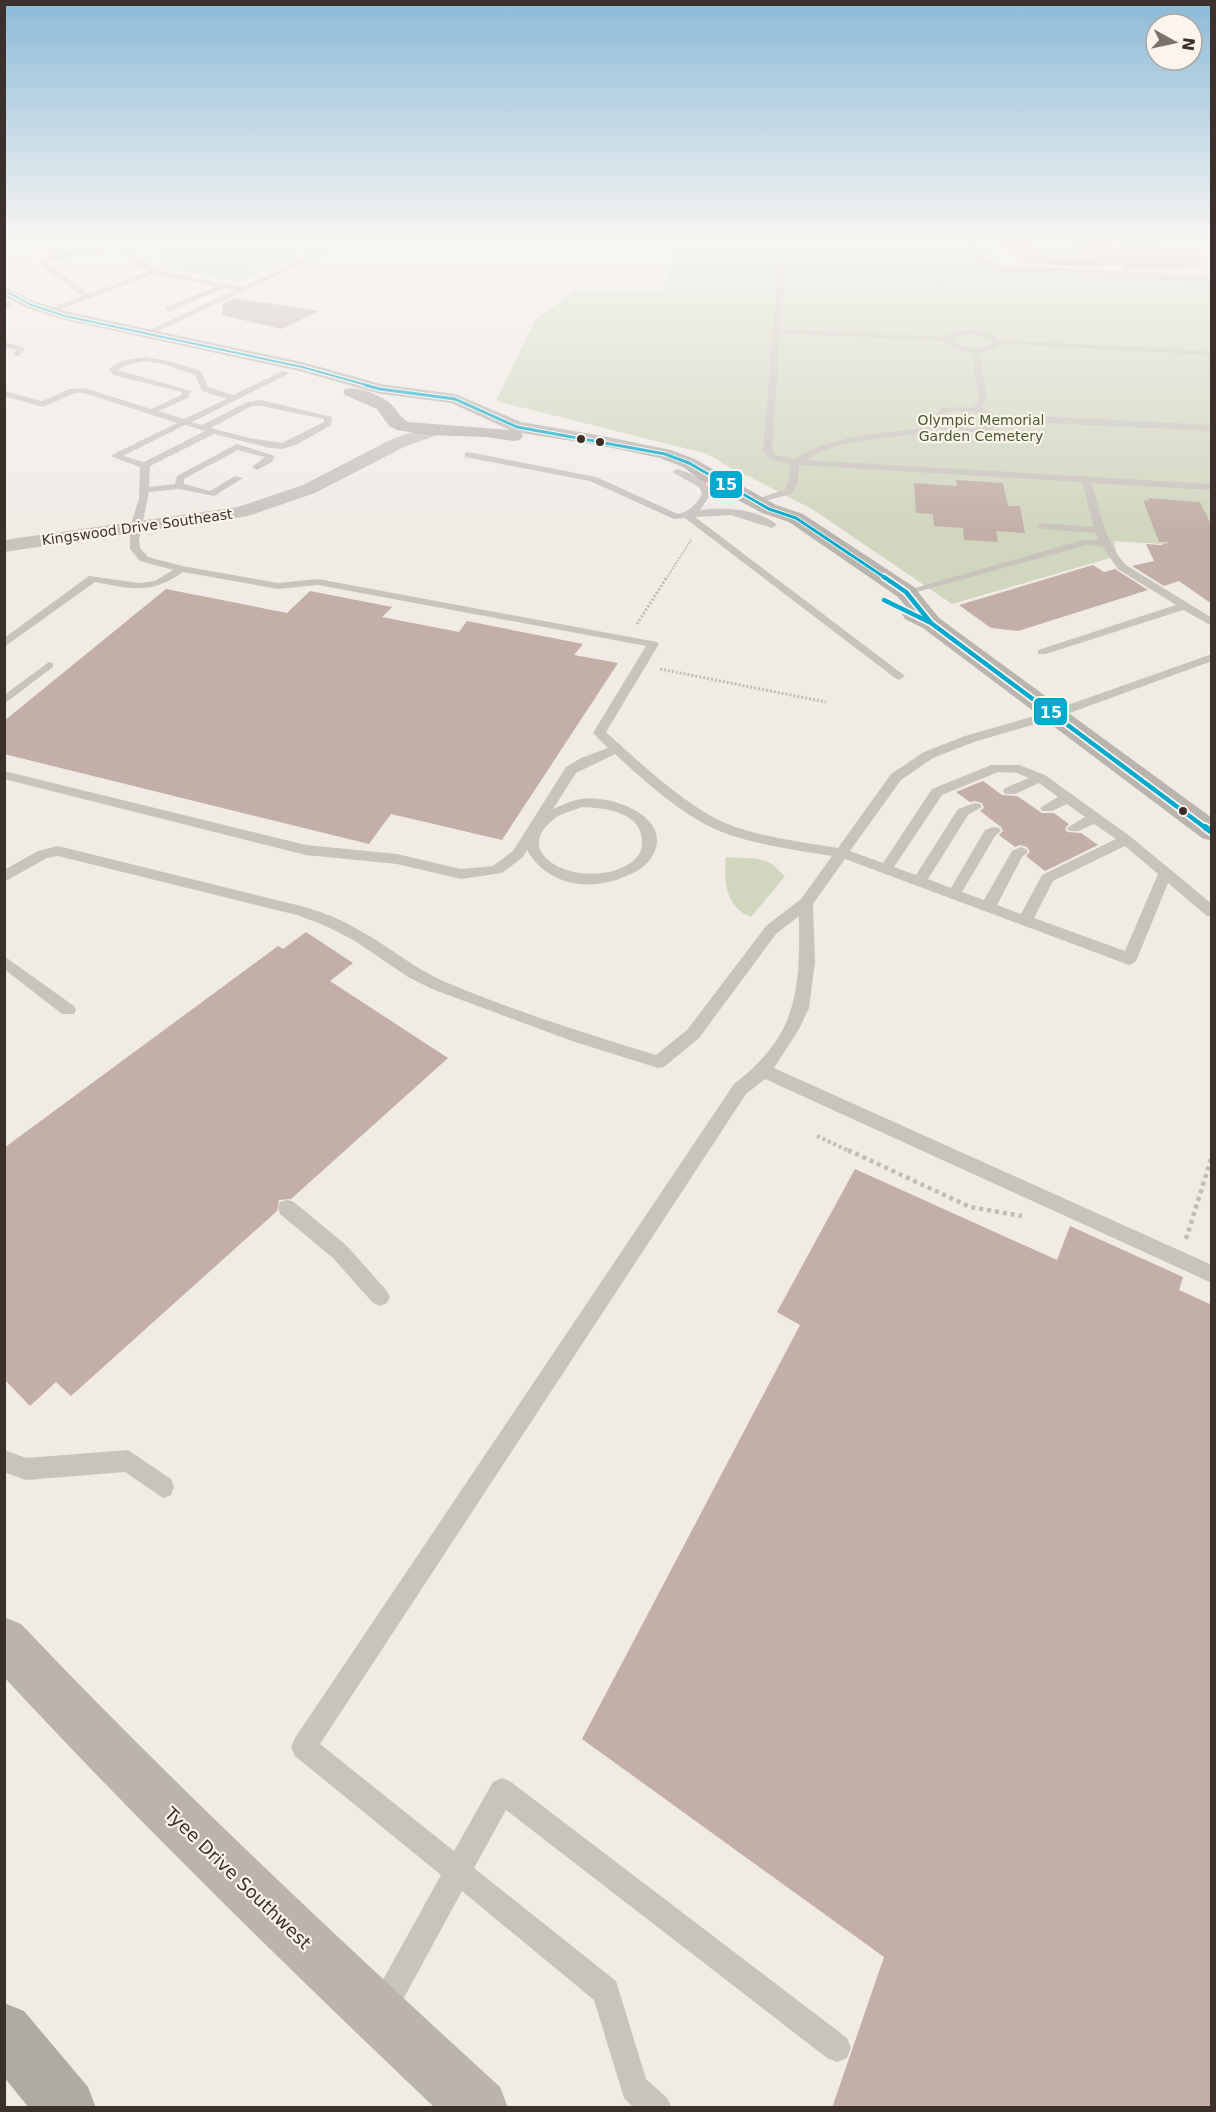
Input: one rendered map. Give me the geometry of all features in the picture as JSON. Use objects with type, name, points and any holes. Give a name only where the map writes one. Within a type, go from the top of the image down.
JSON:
[{"type":"highway","points":[[4,2031],[67,2108]]},
{"type":"main road","points":[[118,336],[286,373],[374,400],[383,405],[392,418],[403,426],[414,429],[486,432],[527,438],[608,454],[677,472],[708,476]]},
{"type":"main road","points":[[152,336],[302,367],[380,389],[444,398],[470,406],[517,427],[665,454],[689,463],[766,512],[798,544]]},
{"type":"main road","points":[[392,418],[393,412],[407,402],[444,398]]},
{"type":"main road","points":[[437,430],[452,428],[470,420],[474,410],[470,406]]},
{"type":"main road","points":[[766,512],[796,518],[906,592],[931,623]]},
{"type":"main road","points":[[866,590],[931,623],[1212,832]]},
{"type":"main road","name":"Tyee Drive Southwest","points":[[4,1641],[179,1821],[379,2015],[479,2108]]},
{"type":"street","name":"Kingswood Drive Southeast","points":[[334,475],[338,468],[381,433],[392,418]]},
{"type":"street","name":"Kingswood Drive Southeast","points":[[4,546],[241,512],[309,489],[398,443],[437,430]]},
{"type":"lane","points":[[778,336],[767,452],[773,457],[795,462],[1212,487]]},
{"type":"lane","points":[[874,336],[947,339],[953,345],[975,350],[989,349],[998,342]]},
{"type":"lane","points":[[947,339],[951,336]]},
{"type":"lane","points":[[987,336],[998,342],[1212,353]]},
{"type":"lane","points":[[4,344],[21,349],[16,354]]},
{"type":"lane","points":[[975,350],[983,398],[976,409]]},
{"type":"lane","points":[[164,415],[196,397],[187,391],[116,373],[113,369],[136,359],[151,358],[198,373],[205,389],[233,398]]},
{"type":"lane","points":[[215,430],[145,465],[115,456],[286,373]]},
{"type":"lane","points":[[30,410],[73,391],[84,390],[164,415],[249,440],[271,446],[282,446],[328,423],[328,417],[261,403],[250,404],[205,427]]},
{"type":"lane","points":[[153,411],[185,396],[187,391]]},
{"type":"lane","points":[[4,393],[43,404]]},
{"type":"lane","points":[[996,419],[993,427],[983,430],[962,430],[940,420],[940,413],[959,408],[976,409],[989,413],[996,419],[1019,418],[1212,428]]},
{"type":"lane","points":[[795,462],[818,447],[835,442],[916,433],[949,426]]},
{"type":"lane","points":[[180,486],[180,478],[249,440]]},
{"type":"lane","points":[[237,447],[270,456],[269,460],[256,467]]},
{"type":"lane","points":[[468,455],[593,479],[677,517],[736,511],[750,514],[766,512],[788,492],[793,483],[795,462]]},
{"type":"lane","points":[[145,465],[144,499],[135,527],[135,549],[138,554],[153,563],[278,586],[318,582],[653,644],[599,733],[646,776],[705,818],[725,828],[777,843],[842,853],[1129,959],[1164,874]]},
{"type":"lane","points":[[677,472],[696,480],[705,487],[707,496],[704,503],[687,516]]},
{"type":"lane","points":[[144,489],[180,486],[211,494],[238,477]]},
{"type":"lane","points":[[1086,480],[1113,559],[1122,567],[1212,623]]},
{"type":"lane","points":[[1127,482],[1148,492],[1198,495],[1212,492]]},
{"type":"lane","points":[[687,516],[698,522],[899,676]]},
{"type":"lane","points":[[1042,526],[1102,530]]},
{"type":"lane","points":[[906,592],[1087,542],[1106,543]]},
{"type":"lane","points":[[4,644],[93,578],[135,586],[155,586],[165,582],[181,569]]},
{"type":"lane","points":[[1042,652],[1184,606]]},
{"type":"lane","points":[[4,877],[44,854],[58,851],[301,911],[332,922],[360,937],[397,963],[438,985],[578,1037],[658,1062],[693,1034],[771,930],[806,903],[896,777],[918,759],[1212,657]]},
{"type":"lane","points":[[4,700],[49,666]]},
{"type":"lane","points":[[4,775],[306,850],[397,859],[461,874],[497,870],[518,854],[571,770],[586,761],[617,749]]},
{"type":"lane","points":[[886,869],[937,792],[996,768],[1019,769],[1040,778],[1125,840],[1212,912]]},
{"type":"lane","points":[[1010,791],[1040,778]]},
{"type":"lane","points":[[1047,808],[1067,798]]},
{"type":"lane","points":[[581,803],[600,803],[618,807],[634,815],[645,825],[650,838],[648,852],[639,864],[607,879],[588,881],[569,878],[552,872],[539,862],[532,851],[531,839],[536,827],[547,816],[562,808],[581,803]]},
{"type":"lane","points":[[919,882],[963,812],[975,807]]},
{"type":"lane","points":[[1074,828],[1095,818]]},
{"type":"lane","points":[[954,894],[990,833],[994,831]]},
{"type":"lane","points":[[1025,921],[1047,878],[1125,840]]},
{"type":"lane","points":[[988,907],[1017,854],[1021,852]]},
{"type":"lane","points":[[657,2108],[634,2088],[606,1991],[304,1747],[740,1089],[763,1071],[793,1025],[801,1008],[805,989],[806,903]]},
{"type":"lane","points":[[4,962],[68,1010]]},
{"type":"lane","points":[[763,1071],[1212,1274]]},
{"type":"lane","points":[[287,1208],[340,1252],[380,1298]]},
{"type":"lane","points":[[4,1461],[26,1468],[60,1468],[128,1461],[163,1487]]},
{"type":"lane","points":[[379,2015],[502,1791],[837,2048]]},
{"type":"path","points":[[627,639],[695,533],[685,528],[698,522]]},
{"type":"path","points":[[640,664],[826,702]]},
{"type":"path","points":[[818,1136],[970,1207],[1029,1217]]},
{"type":"path","points":[[1180,1260],[1212,1156]]},
{"type":"green space","name":"Olympic Memorial Garden Cemetery","points":[[528,336],[1211,336],[1211,547],[1114,541],[1117,556],[952,604],[812,509],[746,475],[743,476],[708,454],[496,401]]},
{"type":"green space","points":[[726,857],[765,861],[785,876],[751,917],[743,913],[731,900],[726,884]]},
{"type":"building","points":[[956,480],[1003,483],[1008,506],[1020,506],[1025,533],[996,531],[998,542],[964,540],[963,528],[934,526],[933,514],[916,513],[914,483],[957,486]]},
{"type":"building","points":[[1148,498],[1200,502],[1212,527],[1212,604],[1179,581],[1164,586],[1132,566],[1154,561],[1146,544],[1161,545],[1170,542],[1159,542],[1143,500],[1149,501]]},
{"type":"building","points":[[1093,565],[1104,572],[1115,569],[1148,590],[1018,631],[991,628],[959,605]]},
{"type":"building","points":[[166,589],[287,613],[310,591],[392,607],[382,617],[459,632],[467,621],[583,644],[574,655],[618,663],[502,840],[391,814],[369,844],[4,754],[4,721]]},
{"type":"building","points":[[983,781],[1002,795],[1017,796],[1042,813],[1054,813],[1069,824],[1065,828],[1067,832],[1081,833],[1098,845],[1045,871],[1026,856],[1030,852],[1027,847],[1020,845],[1015,847],[999,835],[1003,831],[1001,827],[980,811],[984,808],[982,803],[970,802],[956,792]]},
{"type":"building","points":[[306,932],[353,963],[330,981],[448,1058],[291,1199],[279,1200],[277,1211],[71,1396],[56,1382],[30,1406],[4,1379],[4,1148],[278,946],[283,949]]},
{"type":"building","points":[[855,1169],[1057,1260],[1070,1226],[1183,1277],[1179,1290],[1212,1305],[1212,2108],[832,2108],[884,1957],[582,1739],[800,1325],[777,1312]]},
{"type":"transit line","name":"15","points":[[156,336],[302,367],[380,389],[455,399],[517,427],[665,454],[689,463],[769,509],[796,518],[906,592],[931,623]]},
{"type":"transit line","name":"15","points":[[884,600],[931,623],[1212,832]]}]
